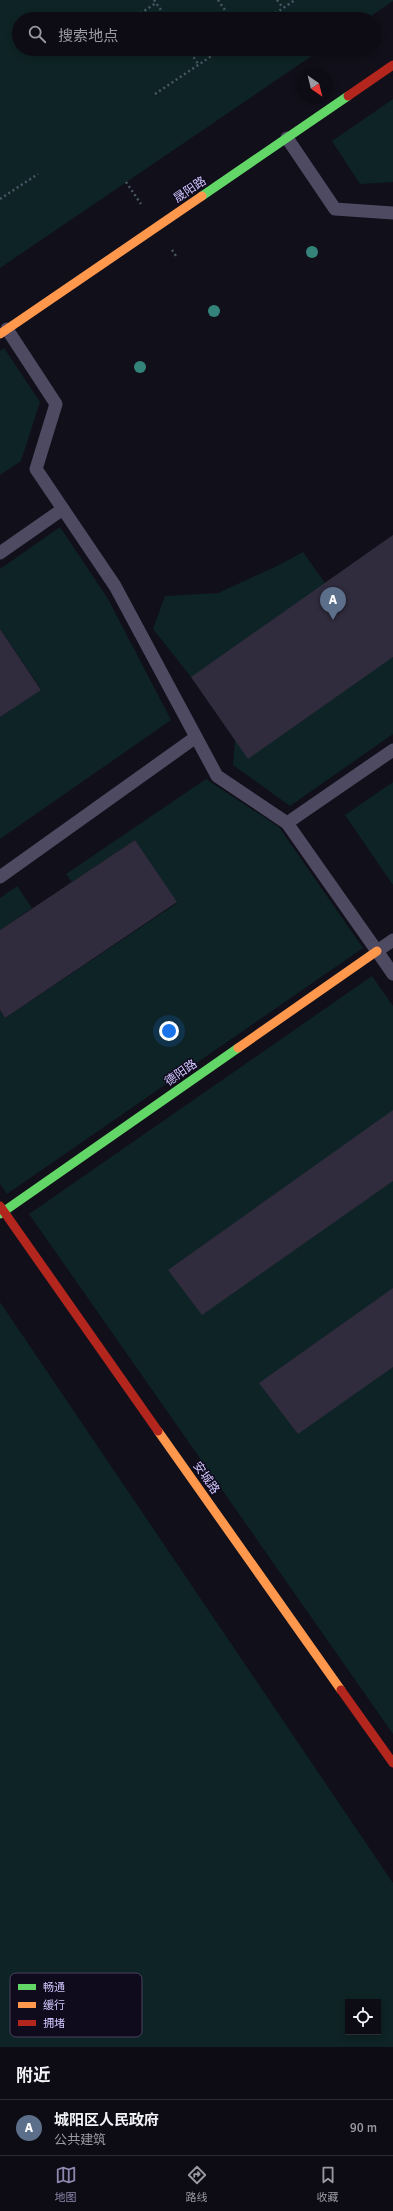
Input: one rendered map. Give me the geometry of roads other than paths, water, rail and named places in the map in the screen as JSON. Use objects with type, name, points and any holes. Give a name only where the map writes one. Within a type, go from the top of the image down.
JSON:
[{"type":"street","name":"晟阳路","points":[[3,332],[393,65]]},
{"type":"street","name":"德阳路","points":[[1,1211],[376,951]]},
{"type":"street","name":"安城路","points":[[1,1211],[393,1763]]},
{"type":"lane","points":[[287,138],[334,209],[393,213]]},
{"type":"lane","points":[[3,332],[56,404],[36,469],[116,586],[217,776],[287,823],[393,974]]},
{"type":"lane","points":[[0,553],[63,509]]},
{"type":"lane","points":[[0,877],[196,737]]},
{"type":"lane","points":[[287,823],[393,750]]},
{"type":"lane","points":[[376,951],[393,940]]},
{"type":"place","name":"城阳区人民政府","points":[[333,620]]}]
